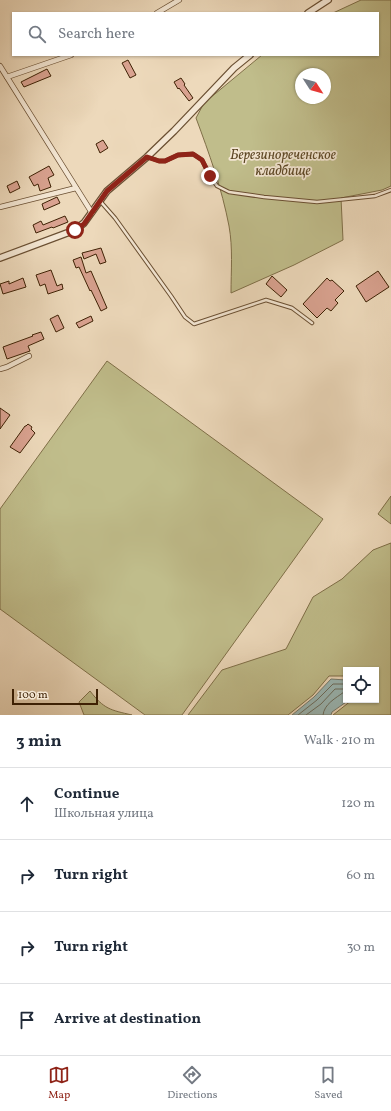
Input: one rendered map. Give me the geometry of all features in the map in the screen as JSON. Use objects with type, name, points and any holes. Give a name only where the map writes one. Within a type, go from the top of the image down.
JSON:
[{"type":"street","points":[[159,12],[179,0]]},
{"type":"street","points":[[310,12],[328,0]]},
{"type":"street","points":[[7,77],[68,56]]},
{"type":"street","points":[[0,258],[75,230],[84,224],[107,191],[147,157],[234,68],[249,56]]},
{"type":"street","points":[[0,66],[92,213]]},
{"type":"street","points":[[0,205],[76,188]]},
{"type":"street","points":[[0,369],[8,367],[29,356]]},
{"type":"lane","points":[[147,157],[159,161],[165,161],[178,155],[193,154],[202,160],[217,186],[229,192],[264,197],[317,202],[375,196],[391,190]]},
{"type":"lane","points":[[100,201],[120,225],[185,317],[194,324],[266,300],[292,308],[312,323]]},
{"type":"green space","name":"Березинореченское кладбище","points":[[361,0],[391,0],[391,186],[382,190],[341,198],[343,240],[294,265],[231,293],[231,251],[229,226],[219,185],[196,118],[204,103],[261,56],[379,56],[379,12],[335,12]]},
{"type":"green space","points":[[107,361],[323,519],[182,715],[145,715],[0,609],[0,509]]},
{"type":"green space","points":[[391,496],[391,524],[378,514]]},
{"type":"green space","points":[[391,543],[391,715],[333,715],[348,703],[379,703],[379,667],[343,667],[343,676],[329,676],[313,695],[288,715],[188,715],[222,670],[286,649],[313,597],[342,579],[373,550]]},
{"type":"green space","points":[[90,691],[99,702],[108,708],[132,715],[84,715],[79,702]]},
{"type":"water","points":[[331,679],[343,680],[343,703],[345,703],[332,712],[331,715],[292,715],[314,697]]},
{"type":"building","points":[[128,60],[136,75],[130,78],[122,63]]},
{"type":"building","points":[[47,69],[51,76],[24,87],[21,82]]},
{"type":"building","points":[[181,78],[193,98],[189,101],[174,82]]},
{"type":"building","points":[[103,140],[108,148],[100,153],[96,144]]},
{"type":"building","points":[[49,166],[54,175],[48,178],[51,187],[40,191],[38,184],[34,186],[29,177]]},
{"type":"building","points":[[17,181],[20,188],[10,193],[7,186]]},
{"type":"building","points":[[57,197],[60,203],[44,210],[42,204]]},
{"type":"building","points":[[65,216],[68,222],[36,233],[33,225],[41,221],[43,225]]},
{"type":"building","points":[[101,248],[106,262],[100,264],[96,254],[84,259],[82,253]]},
{"type":"building","points":[[81,257],[86,273],[91,271],[107,308],[101,311],[79,267],[76,268],[73,260]]},
{"type":"building","points":[[51,270],[57,286],[62,284],[63,289],[48,294],[45,284],[40,286],[36,275]]},
{"type":"building","points":[[378,271],[389,287],[366,302],[356,286]]},
{"type":"building","points":[[272,276],[287,290],[281,297],[266,284]]},
{"type":"building","points":[[23,278],[26,287],[3,294],[0,284],[9,281],[9,284]]},
{"type":"building","points":[[327,278],[330,281],[332,280],[344,291],[335,300],[338,303],[331,311],[327,308],[317,318],[303,304]]},
{"type":"building","points":[[58,315],[64,328],[56,332],[50,319]]},
{"type":"building","points":[[91,316],[93,321],[79,328],[76,323]]},
{"type":"building","points":[[41,332],[44,339],[28,346],[30,351],[7,359],[3,347]]},
{"type":"building","points":[[0,408],[10,415],[0,429]]},
{"type":"building","points":[[28,424],[32,427],[31,429],[35,433],[20,453],[10,447]]},
{"type":"route","points":[[75,230],[84,224],[107,191],[147,157],[159,161],[165,161],[178,155],[193,154],[202,160],[210,176]]}]
